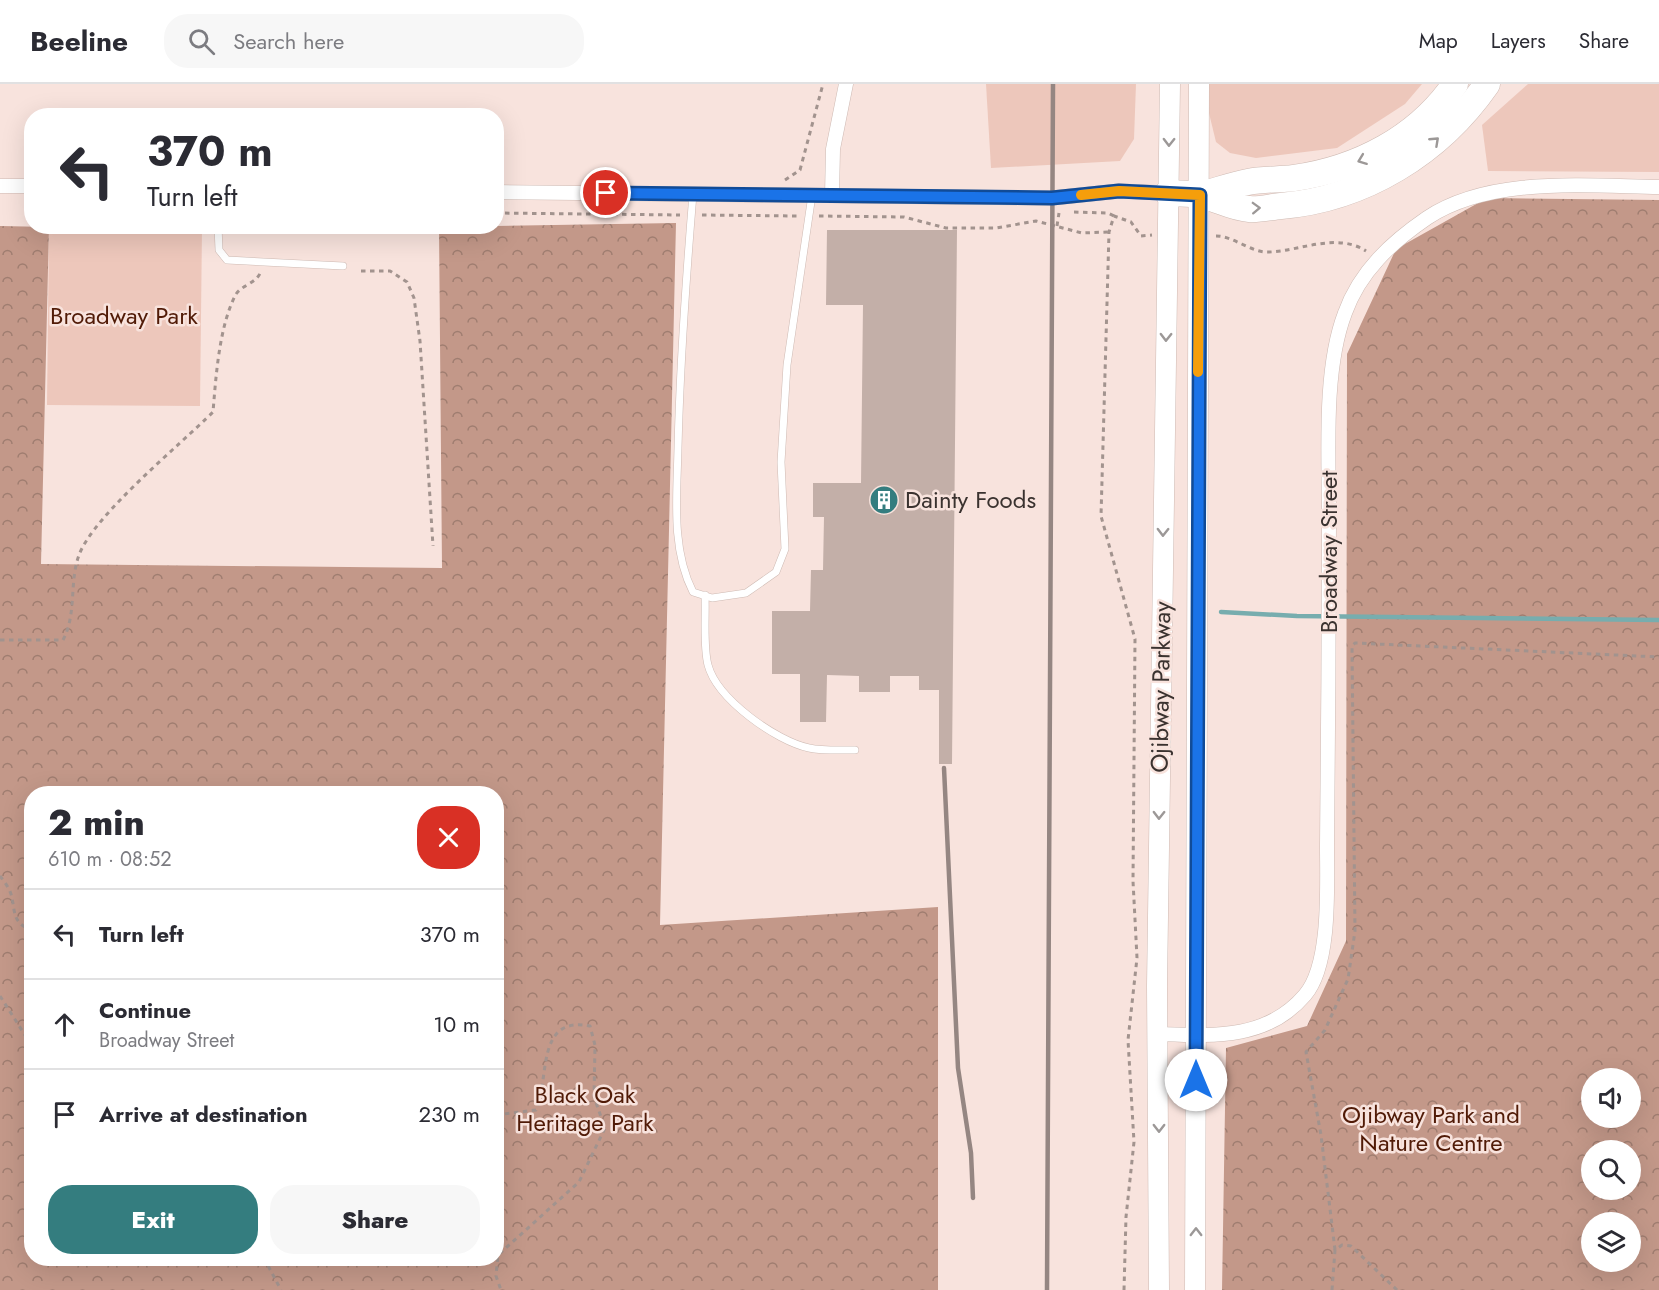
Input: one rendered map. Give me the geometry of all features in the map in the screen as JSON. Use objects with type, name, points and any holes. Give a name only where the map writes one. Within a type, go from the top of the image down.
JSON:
[{"type":"highway","points":[[1200,195],[1248,182],[1295,178],[1335,170],[1374,155],[1413,130],[1455,84]]},
{"type":"highway","points":[[1168,194],[1200,195],[1248,209],[1294,205],[1334,197],[1368,185],[1398,169],[1429,147],[1458,119],[1487,84]]},
{"type":"main road","name":"Ojibway Parkway","points":[[1159,1290],[1159,1034],[1170,84]]},
{"type":"main road","name":"Ojibway Parkway","points":[[1196,1290],[1199,84]]},
{"type":"street","points":[[832,195],[833,149],[846,84]]},
{"type":"street","points":[[0,186],[24,186]]},
{"type":"street","name":"Broadway Street","points":[[1159,1034],[1196,1036],[1251,1032],[1278,1018],[1306,994],[1321,962],[1327,880],[1330,434],[1334,352],[1351,297],[1377,258],[1429,217],[1470,198],[1497,191],[1562,186],[1659,187]]},
{"type":"street","points":[[504,192],[1052,198],[1119,191],[1168,194]]},
{"type":"lane","points":[[693,194],[680,347],[677,526],[683,574],[693,592],[712,597],[746,593],[776,572],[785,549],[781,462],[787,366],[812,195]]},
{"type":"lane","points":[[218,234],[219,250],[222,257],[235,263],[343,266]]},
{"type":"lane","points":[[705,596],[708,666],[723,691],[750,718],[808,748],[855,750]]},
{"type":"path","points":[[780,181],[790,178],[800,170],[823,84]]},
{"type":"path","points":[[1056,226],[1057,214],[1061,212]]},
{"type":"path","points":[[1072,212],[1108,213],[1114,216]]},
{"type":"path","points":[[0,640],[63,640],[70,618],[73,576],[80,553],[106,515],[213,412],[218,356],[235,294],[260,277],[264,264]]},
{"type":"path","points":[[361,271],[390,271],[407,282],[414,298],[420,341],[433,546]]},
{"type":"path","points":[[1332,1290],[1335,1250],[1322,1135],[1306,1052],[1325,1030],[1348,979],[1355,931],[1352,646],[1355,642],[1659,657]]},
{"type":"path","points":[[0,876],[11,892],[12,910],[24,928]]},
{"type":"path","points":[[0,996],[24,1034]]},
{"type":"path","points":[[504,1114],[536,1110],[551,1041],[562,1030],[577,1023],[590,1026],[595,1045],[594,1098],[605,1128],[579,1182],[504,1250]]},
{"type":"path","points":[[1335,1250],[1342,1245],[1351,1246],[1397,1290]]},
{"type":"path","points":[[268,1266],[281,1290]]},
{"type":"path","points":[[497,1266],[496,1276],[501,1290]]},
{"type":"green space","points":[[986,84],[1136,84],[1134,139],[1120,161],[991,168]]},
{"type":"green space","points":[[1209,84],[1422,84],[1405,104],[1337,148],[1256,158],[1230,153],[1216,142],[1208,109]]},
{"type":"green space","points":[[1528,84],[1659,84],[1659,172],[1488,171],[1482,125]]},
{"type":"green space","name":"Ojibway Park and Nature Centre","points":[[1487,198],[1659,200],[1659,1290],[1222,1290],[1226,1048],[1307,1026],[1346,941],[1347,354],[1396,249]]},
{"type":"green space","name":"Black Oak Heritage Park","points":[[676,223],[660,925],[938,907],[938,1290],[0,1290],[0,226],[24,226],[24,234],[49,234],[41,564],[442,568],[439,234],[504,234],[504,226]]},
{"type":"green space","name":"Broadway Park","points":[[49,234],[202,234],[200,406],[47,405]]},
{"type":"building","name":"Dainty Foods","points":[[827,230],[957,230],[952,764],[939,764],[939,690],[919,690],[919,676],[890,676],[890,692],[859,692],[859,676],[827,675],[826,722],[800,722],[800,674],[772,674],[772,611],[810,611],[811,570],[823,570],[824,517],[813,517],[813,483],[861,483],[863,305],[826,305]]},
{"type":"waterway","points":[[1221,612],[1297,616],[1659,620]]},
{"type":"railway","points":[[1047,1290],[1053,84]]},
{"type":"railway","points":[[944,768],[958,1068],[971,1153],[973,1198]]},
{"type":"slow traffic","points":[[1081,195],[1119,191],[1200,195],[1198,372]]},
{"type":"place","name":"Dainty Foods","points":[[884,500]]},
{"type":"route","points":[[606,193],[1052,198],[1119,191],[1200,195],[1196,1080]]}]
